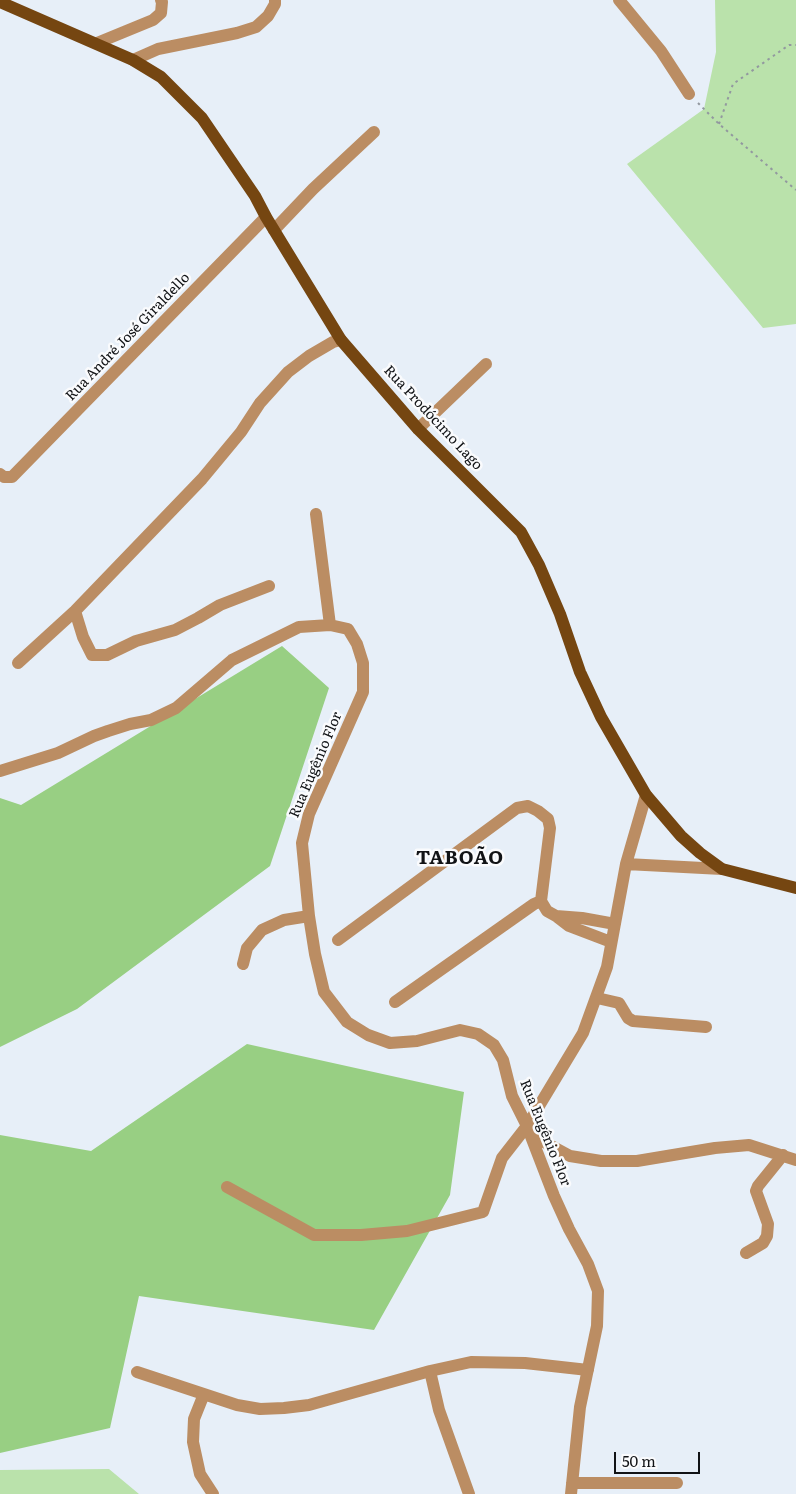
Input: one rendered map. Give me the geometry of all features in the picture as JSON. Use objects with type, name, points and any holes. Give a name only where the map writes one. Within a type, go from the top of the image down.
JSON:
[{"type":"main road","name":"Rua Prodócimo Lago","points":[[0,2],[37,20],[97,43],[133,60],[161,77],[202,118],[255,196],[266,218],[341,340],[418,429],[520,532],[539,565],[560,614],[580,672],[601,717],[646,795],[681,836],[722,869],[796,888]]},
{"type":"street","points":[[97,43],[153,20],[161,13],[162,2],[160,0]]},
{"type":"street","points":[[133,60],[158,49],[238,33],[256,27],[268,16],[275,4],[275,0]]},
{"type":"street","points":[[619,0],[661,51],[689,94]]},
{"type":"street","points":[[274,230],[313,189],[374,132]]},
{"type":"street","name":"Rua André José Giraldello","points":[[6,476],[266,218]]},
{"type":"street","points":[[18,663],[75,610],[202,480],[241,432],[260,404],[288,372],[309,356],[333,342],[341,340]]},
{"type":"street","points":[[418,429],[486,364]]},
{"type":"street","points":[[0,771],[58,753],[108,731],[151,720],[176,708],[232,660],[254,648],[299,627],[330,624],[316,514]]},
{"type":"street","points":[[75,610],[92,654],[107,655],[136,641],[175,630],[220,605],[269,586]]},
{"type":"street","name":"Rua Eugênio Flor","points":[[330,624],[348,629],[357,644],[363,663],[363,692],[309,814],[302,843],[309,916],[324,992],[347,1022],[368,1035],[390,1043],[417,1041],[460,1030],[478,1034],[494,1045],[503,1060],[512,1096],[529,1131],[554,1196],[588,1264],[598,1291],[597,1326],[580,1407],[571,1489]]},
{"type":"street","points":[[227,1187],[314,1235],[361,1235],[407,1232],[483,1212],[502,1158],[529,1131],[583,1033],[597,998],[607,967],[626,864],[646,795]]},
{"type":"street","points":[[338,940],[517,808],[528,806],[538,810],[548,819],[550,828],[541,901],[547,911],[569,926],[614,924]]},
{"type":"street","points":[[626,864],[722,869]]},
{"type":"street","points":[[395,1002],[534,904],[541,901]]},
{"type":"street","points":[[243,964],[247,948],[262,930],[284,920],[309,916]]},
{"type":"street","points":[[581,924],[611,942]]},
{"type":"street","points":[[597,998],[619,1003],[628,1018],[633,1021],[706,1027]]},
{"type":"street","points":[[529,1131],[570,1156],[601,1161],[637,1161],[714,1148],[749,1145],[796,1160]]},
{"type":"street","points":[[746,1254],[763,1243],[767,1236],[768,1224],[756,1192],[758,1186],[783,1155]]},
{"type":"street","points":[[137,1372],[237,1405],[260,1409],[309,1405],[430,1371],[471,1362],[525,1363],[588,1370]]},
{"type":"street","points":[[430,1371],[440,1410],[469,1494]]},
{"type":"street","points":[[204,1394],[194,1419],[193,1442],[200,1474],[213,1494]]},
{"type":"street","points":[[571,1489],[677,1483]]},
{"type":"path","points":[[719,124],[733,84],[790,45],[796,44]]},
{"type":"path","points":[[689,94],[719,124],[796,190]]},
{"type":"green space","points":[[715,0],[796,0],[796,324],[763,328],[627,164],[704,109],[716,52]]},
{"type":"green space","points":[[282,646],[329,688],[270,866],[77,1009],[0,1047],[0,798],[21,805]]},
{"type":"green space","points":[[247,1044],[464,1092],[450,1195],[374,1330],[139,1296],[110,1428],[0,1453],[0,1135],[91,1151]]},
{"type":"green space","points":[[109,1469],[139,1494],[0,1494],[0,1470]]},
{"type":"district","name":"TABOÃO","points":[[460,858]]}]
